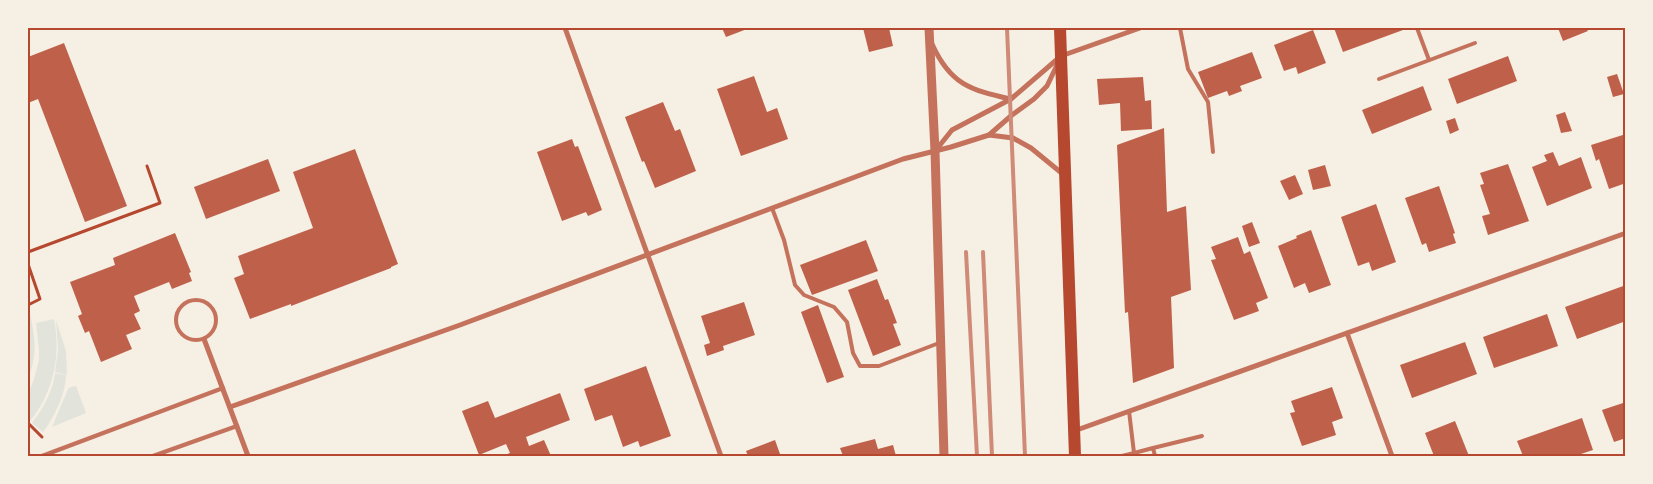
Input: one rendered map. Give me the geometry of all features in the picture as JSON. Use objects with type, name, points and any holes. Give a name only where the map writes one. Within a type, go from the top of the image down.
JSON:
[{"type":"main road","points":[[1060,28],[1075,456]]},
{"type":"street","points":[[565,28],[721,456]]},
{"type":"street","points":[[929,28],[935,151],[944,456]]},
{"type":"street","points":[[935,151],[952,130],[1010,99],[1061,56],[1140,28]]},
{"type":"street","points":[[930,38],[939,60],[957,80],[966,86],[984,93],[1010,99]]},
{"type":"street","points":[[989,135],[1012,115],[1034,100],[1047,86],[1061,56]]},
{"type":"street","points":[[230,407],[460,325],[903,159],[989,135],[1013,138],[1031,148],[1066,176]]},
{"type":"street","points":[[1074,431],[1626,234]]},
{"type":"street","points":[[1347,333],[1392,456]]},
{"type":"street","points":[[204,339],[248,456]]},
{"type":"street","points":[[42,456],[223,388]]},
{"type":"street","points":[[153,456],[237,426]]},
{"type":"lane","points":[[1180,28],[1188,69],[1208,102],[1213,152]]},
{"type":"lane","points":[[1417,28],[1429,60]]},
{"type":"lane","points":[[1379,79],[1475,43]]},
{"type":"lane","points":[[772,208],[784,240],[795,285],[804,295],[834,307],[846,322],[853,353],[860,366],[879,366],[941,342]]},
{"type":"lane","points":[[195,300],[209,304],[216,316],[215,329],[204,339],[192,341],[177,329],[175,322],[178,310],[188,301],[195,300]]},
{"type":"lane","points":[[1129,411],[1134,453]]},
{"type":"lane","points":[[1122,456],[1202,436]]},
{"type":"lane","points":[[1154,448],[1155,456]]},
{"type":"path","points":[[28,252],[160,203],[147,166]]},
{"type":"path","points":[[28,264],[40,299],[28,305]]},
{"type":"path","points":[[28,423],[42,437]]},
{"type":"shaded area","points":[[30,313],[35,346],[28,379],[28,314]]},
{"type":"shaded area","points":[[54,319],[57,346],[54,373],[45,398],[30,421],[28,419],[28,394],[39,360],[36,323]]},
{"type":"shaded area","points":[[56,320],[66,351],[67,375],[55,372],[58,350]]},
{"type":"shaded area","points":[[55,373],[66,375],[64,390],[55,413],[43,432],[32,423],[47,400]]},
{"type":"shaded area","points":[[76,386],[86,413],[52,427],[68,389]]},
{"type":"building","points":[[722,28],[746,28],[747,29],[726,37]]},
{"type":"building","points":[[863,28],[889,28],[893,46],[869,52]]},
{"type":"building","points":[[1334,28],[1402,28],[1403,30],[1343,52]]},
{"type":"building","points":[[1558,28],[1586,28],[1588,31],[1563,41]]},
{"type":"building","points":[[1313,30],[1326,63],[1298,74],[1296,67],[1284,71],[1274,45]]},
{"type":"building","points":[[64,43],[127,206],[85,222],[38,99],[28,103],[28,57]]},
{"type":"building","points":[[1252,52],[1262,78],[1240,86],[1242,91],[1229,96],[1227,91],[1208,98],[1198,72]]},
{"type":"building","points":[[1508,56],[1517,81],[1457,104],[1448,79]]},
{"type":"building","points":[[1617,74],[1624,94],[1613,97],[1607,77]]},
{"type":"building","points":[[754,76],[767,112],[777,108],[788,139],[741,156],[717,89]]},
{"type":"building","points":[[1143,77],[1145,101],[1151,100],[1152,129],[1121,131],[1120,103],[1099,105],[1097,79]]},
{"type":"building","points":[[1423,86],[1432,110],[1372,134],[1362,110]]},
{"type":"building","points":[[663,102],[675,131],[680,129],[696,171],[655,188],[644,161],[642,162],[625,117]]},
{"type":"building","points":[[1565,112],[1572,131],[1561,133],[1556,115]]},
{"type":"building","points":[[1455,118],[1459,130],[1450,134],[1446,121]]},
{"type":"building","points":[[1164,128],[1167,212],[1186,206],[1191,290],[1171,297],[1174,368],[1133,383],[1128,312],[1125,313],[1117,145]]},
{"type":"building","points":[[1626,134],[1626,183],[1609,189],[1599,159],[1596,161],[1591,145]]},
{"type":"building","points":[[572,139],[575,147],[578,146],[602,210],[588,216],[586,212],[562,221],[537,152]]},
{"type":"building","points":[[355,149],[398,264],[291,306],[291,304],[250,319],[234,278],[244,274],[238,256],[313,228],[293,172]]},
{"type":"building","points":[[1553,152],[1559,166],[1581,157],[1592,188],[1547,206],[1532,167],[1547,161],[1544,155]]},
{"type":"building","points":[[268,159],[280,191],[206,219],[194,187]]},
{"type":"building","points":[[1508,164],[1529,221],[1488,235],[1482,216],[1490,214],[1480,185],[1484,184],[1480,173]]},
{"type":"building","points":[[1325,165],[1331,186],[1313,190],[1308,170]]},
{"type":"building","points":[[1295,175],[1303,194],[1289,200],[1280,181]]},
{"type":"building","points":[[1439,186],[1455,233],[1453,234],[1456,243],[1429,252],[1426,243],[1422,245],[1405,198]]},
{"type":"building","points":[[1376,204],[1396,262],[1372,271],[1369,262],[1358,266],[1341,217]]},
{"type":"building","points":[[1252,222],[1260,243],[1249,247],[1242,226]]},
{"type":"building","points":[[1311,230],[1331,285],[1309,293],[1305,283],[1294,288],[1278,246]]},
{"type":"building","points":[[175,233],[191,272],[189,273],[192,281],[172,289],[169,282],[134,296],[140,311],[134,314],[141,329],[126,335],[132,349],[101,362],[89,331],[85,333],[78,316],[82,314],[70,282],[115,265],[113,258]]},
{"type":"building","points":[[1238,237],[1244,254],[1250,251],[1268,298],[1256,303],[1259,311],[1234,320],[1211,260],[1216,259],[1211,247]]},
{"type":"building","points":[[866,240],[878,271],[812,295],[800,265]]},
{"type":"building","points":[[877,279],[885,300],[888,299],[897,323],[893,324],[901,345],[873,356],[848,290]]},
{"type":"building","points":[[1626,285],[1626,321],[1577,339],[1565,307]]},
{"type":"building","points":[[744,302],[755,335],[723,346],[724,350],[707,356],[704,345],[710,343],[701,316]]},
{"type":"building","points":[[818,305],[844,377],[827,383],[801,312]]},
{"type":"building","points":[[1547,314],[1558,346],[1494,368],[1483,337]]},
{"type":"building","points":[[1465,342],[1477,374],[1412,398],[1400,365]]},
{"type":"building","points":[[646,366],[671,436],[640,447],[638,441],[623,447],[612,415],[595,421],[584,389]]},
{"type":"building","points":[[1332,387],[1343,418],[1332,422],[1336,435],[1302,446],[1290,413],[1295,412],[1291,401]]},
{"type":"building","points":[[560,393],[570,420],[526,437],[529,446],[544,440],[551,456],[502,456],[510,453],[506,444],[479,455],[462,411],[488,401],[495,418]]},
{"type":"building","points":[[1626,402],[1626,438],[1614,442],[1602,410]]},
{"type":"building","points":[[1582,418],[1593,450],[1575,456],[1523,456],[1517,441]]},
{"type":"building","points":[[1455,421],[1469,456],[1434,456],[1425,433]]},
{"type":"building","points":[[875,439],[878,449],[893,445],[896,456],[843,456],[840,448]]},
{"type":"building","points":[[775,440],[780,454],[774,456],[748,456],[746,451]]},
{"type":"railway","points":[[1007,28],[1025,456]]},
{"type":"railway","points":[[966,252],[977,456]]},
{"type":"railway","points":[[983,252],[992,456]]}]
